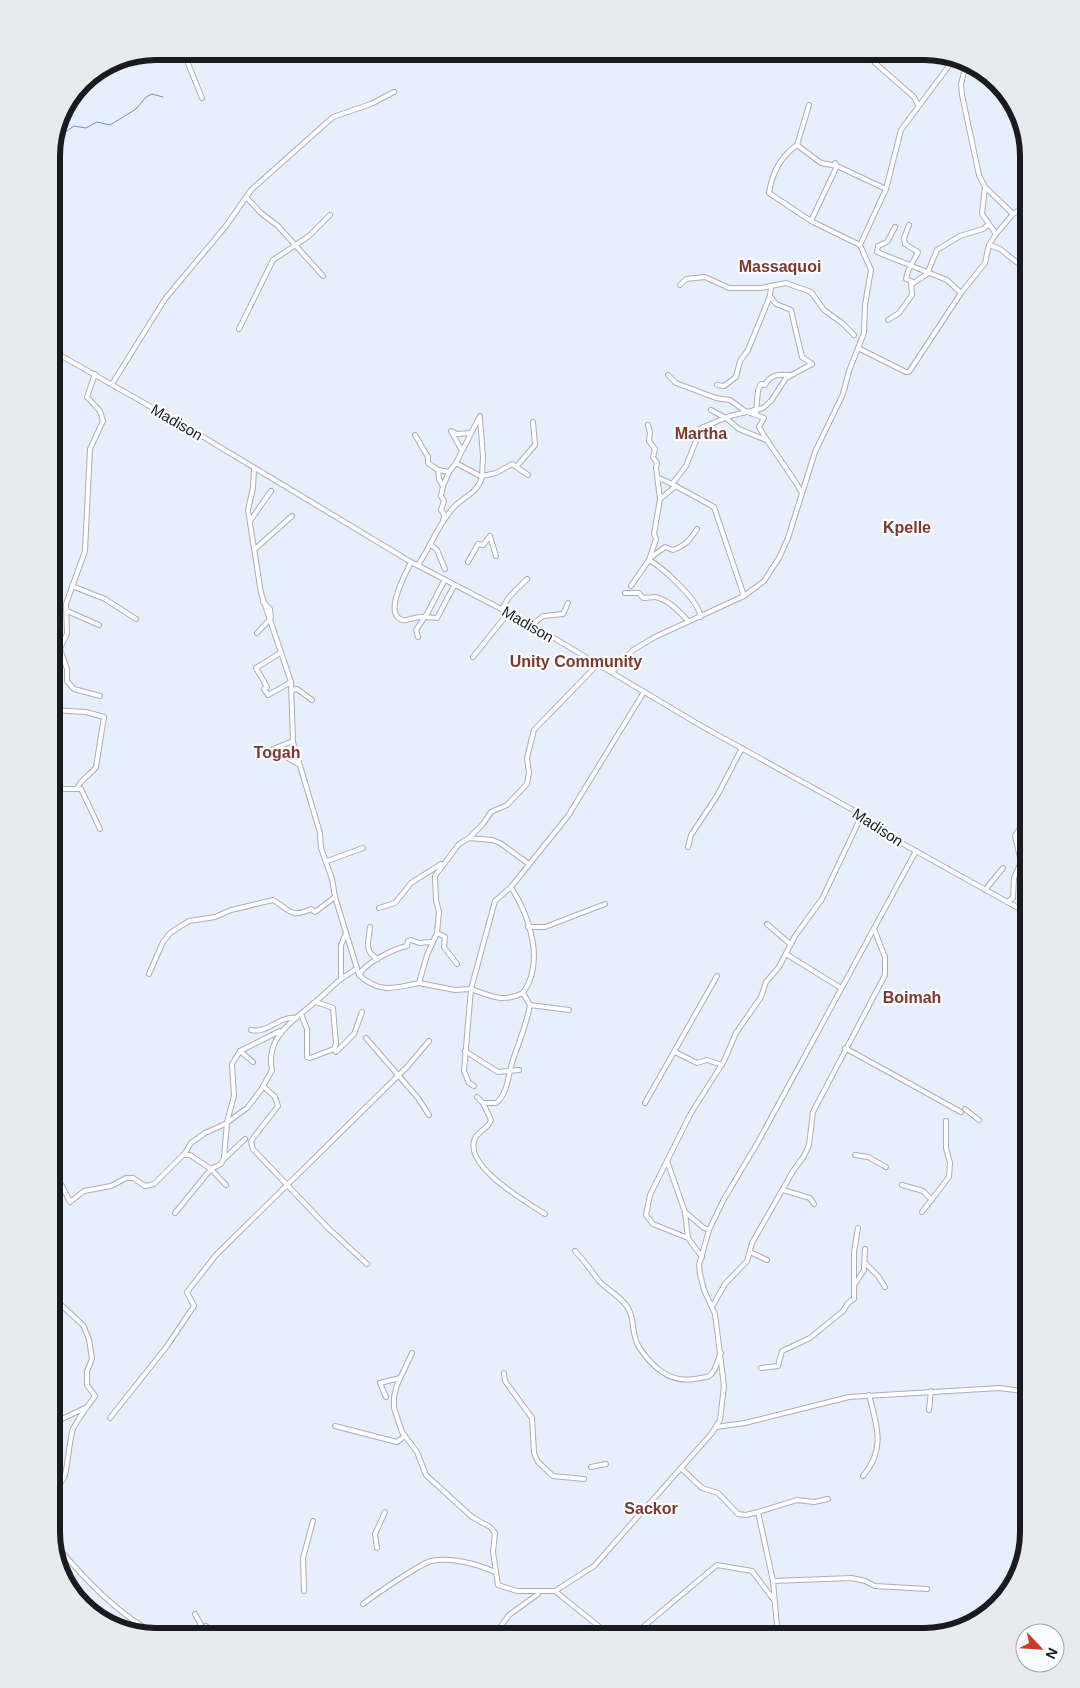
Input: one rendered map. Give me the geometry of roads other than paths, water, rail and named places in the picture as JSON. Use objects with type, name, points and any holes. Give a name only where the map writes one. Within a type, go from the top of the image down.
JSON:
[{"type":"street","points":[[187,60],[202,98]]},
{"type":"street","points":[[876,63],[914,97],[918,105]]},
{"type":"street","points":[[860,245],[886,189],[901,130],[950,64]]},
{"type":"street","points":[[965,69],[961,84],[965,114],[969,122],[979,175],[985,187],[1014,214]]},
{"type":"street","points":[[112,384],[165,298],[226,226],[246,197],[333,117],[371,104],[394,92]]},
{"type":"street","points":[[612,672],[633,650],[744,596],[764,582],[779,558],[788,538],[815,452],[843,394],[849,371],[864,333],[865,305],[871,270],[860,245],[811,221],[769,193],[772,174],[788,151],[797,145],[810,105]]},
{"type":"street","points":[[797,145],[821,163],[836,164],[886,189]]},
{"type":"street","points":[[811,221],[836,164]]},
{"type":"street","points":[[985,187],[982,214],[996,234]]},
{"type":"street","points":[[246,197],[296,244],[323,276]]},
{"type":"street","points":[[858,348],[906,372],[910,372],[961,293],[985,263],[989,245],[996,234],[1020,210]]},
{"type":"street","points":[[239,329],[273,260],[309,236],[330,215]]},
{"type":"street","points":[[912,284],[921,280],[927,272],[937,250],[960,236],[983,229],[988,224]]},
{"type":"street","points":[[909,225],[904,238],[905,244],[918,252],[916,258],[910,263],[906,279],[912,284]]},
{"type":"street","points":[[895,227],[887,242],[878,246],[877,252],[910,263],[947,280],[961,293]]},
{"type":"street","points":[[989,245],[1000,249],[1020,265]]},
{"type":"street","points":[[680,285],[686,279],[705,277],[729,288],[762,288],[786,282],[811,292],[824,310],[842,323],[854,335]]},
{"type":"street","points":[[888,320],[899,313],[910,299],[912,284]]},
{"type":"street","points":[[717,385],[724,386],[736,377],[740,361],[748,350],[770,296],[771,286]]},
{"type":"street","points":[[756,413],[771,401],[790,375],[812,364],[802,357],[791,310],[776,304],[770,296]]},
{"type":"street","name":"Madison","points":[[60,355],[411,562],[444,581],[502,608],[532,625],[644,692],[862,815],[887,835],[1020,909]]},
{"type":"street","points":[[95,374],[87,397],[100,411],[103,421],[90,449],[85,551],[66,604],[67,634],[60,650],[67,669],[67,681],[74,688],[100,696]]},
{"type":"street","points":[[756,413],[758,390],[761,384],[764,385],[778,374],[790,375]]},
{"type":"street","points":[[668,375],[676,383],[716,398],[730,400],[747,412]]},
{"type":"street","points":[[711,410],[726,418],[739,429],[766,440]]},
{"type":"street","points":[[660,499],[674,485],[686,466],[701,428],[747,412],[756,413],[764,418],[759,427],[766,440],[786,465],[802,493]]},
{"type":"street","points":[[418,565],[456,506],[479,488],[482,476],[480,416],[443,486],[441,496],[444,501],[441,510],[444,514],[444,522]]},
{"type":"street","points":[[517,466],[535,444],[533,422]]},
{"type":"street","points":[[648,425],[649,441],[655,449],[654,457],[657,462],[660,499],[654,534],[656,538],[650,559]]},
{"type":"street","points":[[461,449],[451,431],[457,434],[471,433]]},
{"type":"street","points":[[415,435],[428,457],[428,463],[438,470],[450,472]]},
{"type":"street","points":[[456,463],[482,476],[496,473],[512,464],[528,475]]},
{"type":"street","points":[[254,469],[254,488],[248,510],[263,602],[291,682],[293,741],[315,816],[321,848],[327,862],[335,898],[359,975],[368,983],[381,988],[419,984],[455,990],[471,989],[502,999],[511,999],[524,994],[535,968],[534,951],[521,903],[511,887]]},
{"type":"street","points":[[438,470],[438,479],[443,486]]},
{"type":"street","points":[[659,478],[714,507],[744,596]]},
{"type":"street","points":[[250,521],[272,491]]},
{"type":"street","points":[[255,550],[292,516]]},
{"type":"street","points":[[631,586],[650,559],[665,547],[673,550],[681,547],[698,530]]},
{"type":"street","points":[[468,562],[478,544],[483,545],[490,536],[496,556]]},
{"type":"street","points":[[430,544],[437,550],[445,569]]},
{"type":"street","points":[[650,559],[662,567],[690,598],[699,609],[700,617]]},
{"type":"street","points":[[411,562],[398,590],[395,611],[397,616],[405,620],[426,616],[439,617],[454,586]]},
{"type":"street","points":[[502,608],[509,597],[527,579]]},
{"type":"street","points":[[418,637],[416,630],[426,616],[444,581]]},
{"type":"street","points":[[72,586],[105,599],[136,619]]},
{"type":"street","points":[[625,593],[638,593],[642,598],[653,597],[662,599],[679,612],[688,622]]},
{"type":"street","points":[[532,625],[543,616],[563,614],[568,604]]},
{"type":"street","points":[[67,611],[99,625]]},
{"type":"street","points":[[473,657],[509,612]]},
{"type":"street","points":[[257,633],[270,621]]},
{"type":"street","points":[[280,653],[256,668],[267,687],[264,688],[268,695],[291,682]]},
{"type":"street","points":[[419,984],[432,942],[437,933],[439,912],[436,900],[435,876],[459,844],[469,838],[483,824],[491,812],[507,805],[526,784],[530,772],[527,758],[534,730],[598,664]]},
{"type":"street","points":[[291,690],[297,689],[312,700]]},
{"type":"street","points":[[474,1086],[469,1083],[464,1071],[471,989],[495,901],[511,887],[568,816],[644,692]]},
{"type":"street","points":[[60,711],[86,712],[104,717],[96,767],[92,773],[80,781],[77,789]]},
{"type":"street","points":[[293,741],[273,749],[275,758],[283,755],[299,765]]},
{"type":"street","points":[[688,847],[691,835],[717,796],[742,748]]},
{"type":"street","points":[[60,789],[81,789],[100,829]]},
{"type":"street","points":[[702,1257],[688,1238],[653,1224],[646,1215],[650,1195],[691,1113],[722,1065],[736,1032],[761,997],[766,982],[786,954],[790,944],[822,899],[862,815]]},
{"type":"street","points":[[1007,902],[1013,898],[1014,878],[1020,864],[1015,836],[1020,828]]},
{"type":"street","points":[[469,838],[492,840],[500,843],[529,864]]},
{"type":"street","points":[[327,862],[363,848]]},
{"type":"street","points":[[412,1353],[400,1378],[394,1397],[394,1408],[405,1436],[417,1452],[426,1475],[472,1517],[492,1529],[496,1535],[493,1552],[498,1585],[517,1591],[555,1592],[594,1566],[716,1427],[720,1420],[724,1386],[721,1352],[713,1305],[704,1290],[699,1265],[709,1230],[724,1199],[758,1142],[916,851]]},
{"type":"street","points":[[379,908],[395,903],[411,884],[446,862]]},
{"type":"street","points":[[985,890],[1003,868]]},
{"type":"street","points":[[149,974],[163,942],[170,933],[189,921],[215,917],[231,910],[273,900],[293,913],[297,914],[311,910],[315,912],[335,898]]},
{"type":"street","points":[[528,928],[545,927],[605,904]]},
{"type":"street","points":[[767,924],[790,944]]},
{"type":"street","points":[[370,927],[367,950],[370,955],[378,959]]},
{"type":"street","points":[[713,1305],[725,1284],[747,1261],[752,1243],[809,1145],[813,1112],[884,975],[885,957],[874,928]]},
{"type":"street","points":[[341,978],[341,945],[346,933]]},
{"type":"street","points":[[437,933],[445,937],[444,947],[457,964]]},
{"type":"street","points":[[359,975],[363,968],[407,946],[411,940],[419,943],[432,942]]},
{"type":"street","points":[[786,954],[841,988]]},
{"type":"street","points":[[224,1158],[227,1122],[234,1096],[232,1064],[240,1052],[282,1029],[316,1002],[341,978],[356,969]]},
{"type":"street","points":[[645,1103],[656,1086],[664,1065],[675,1052],[717,976]]},
{"type":"street","points":[[483,1103],[496,1103],[499,1101],[510,1072],[526,1025],[530,1005],[524,994]]},
{"type":"street","points":[[316,1002],[333,1008],[336,1044],[334,1049]]},
{"type":"street","points":[[530,1005],[569,1010]]},
{"type":"street","points":[[301,1014],[307,1029],[309,1046],[307,1057],[310,1058],[334,1049],[336,1052],[354,1034],[362,1012]]},
{"type":"street","points":[[251,1030],[256,1032],[270,1027],[272,1024],[296,1018]]},
{"type":"street","points":[[60,1182],[70,1202],[84,1191],[111,1186],[126,1178],[151,1186],[198,1138],[247,1108],[272,1070],[270,1058],[272,1048],[282,1029]]},
{"type":"street","points":[[366,1038],[418,1098],[429,1115]]},
{"type":"street","points":[[110,1418],[167,1346],[194,1306],[187,1292],[216,1255],[415,1059],[429,1042]]},
{"type":"street","points":[[845,1048],[961,1112]]},
{"type":"street","points":[[466,1051],[498,1072],[519,1070]]},
{"type":"street","points":[[240,1052],[253,1062]]},
{"type":"street","points":[[675,1052],[697,1063],[708,1060],[722,1065]]},
{"type":"street","points":[[263,1086],[275,1097],[278,1106],[260,1126],[251,1142],[252,1146],[288,1186],[367,1264]]},
{"type":"street","points":[[476,1097],[483,1103],[491,1120],[487,1127],[477,1134],[473,1141],[475,1154],[488,1172],[501,1184],[545,1214]]},
{"type":"street","points":[[965,1108],[979,1120]]},
{"type":"street","points":[[922,1212],[949,1177],[946,1121]]},
{"type":"street","points":[[175,1213],[211,1169],[221,1164],[224,1158],[245,1139]]},
{"type":"street","points":[[183,1155],[190,1155],[211,1169],[226,1185]]},
{"type":"street","points":[[855,1155],[868,1157],[886,1167]]},
{"type":"street","points":[[667,1161],[685,1212],[688,1238]]},
{"type":"street","points":[[902,1185],[923,1191],[932,1200]]},
{"type":"street","points":[[782,1190],[810,1198],[814,1204]]},
{"type":"street","points":[[685,1212],[709,1230]]},
{"type":"street","points":[[761,1368],[778,1366],[782,1352],[810,1338],[854,1300],[854,1252],[858,1228]]},
{"type":"street","points":[[695,1247],[704,1250]]},
{"type":"street","points":[[855,1284],[866,1264],[865,1249]]},
{"type":"street","points":[[575,1251],[589,1264],[598,1279],[630,1311],[632,1333],[638,1346],[654,1366],[668,1378],[687,1380],[708,1377],[714,1371],[721,1352]]},
{"type":"street","points":[[750,1252],[767,1260]]},
{"type":"street","points":[[866,1264],[878,1276],[884,1287]]},
{"type":"street","points":[[60,1304],[83,1325],[89,1339],[92,1359],[87,1372],[87,1385],[96,1396],[85,1408],[60,1419]]},
{"type":"street","points":[[504,1374],[504,1381],[532,1418],[534,1453],[538,1462],[553,1476],[584,1479]]},
{"type":"street","points":[[386,1397],[380,1383],[400,1378]]},
{"type":"street","points":[[716,1427],[745,1423],[827,1401],[869,1395],[1000,1388],[1020,1391]]},
{"type":"street","points":[[929,1410],[930,1391]]},
{"type":"street","points":[[863,1476],[876,1454],[880,1436],[869,1395]]},
{"type":"street","points":[[60,1482],[65,1476],[65,1460],[72,1444],[72,1430],[82,1417],[85,1408]]},
{"type":"street","points":[[335,1426],[397,1442],[405,1436]]},
{"type":"street","points":[[591,1467],[606,1464]]},
{"type":"street","points":[[680,1468],[702,1488],[718,1493],[738,1514],[746,1515],[797,1500],[814,1502],[828,1499]]},
{"type":"street","points":[[377,1548],[375,1534],[384,1512]]},
{"type":"street","points":[[758,1512],[773,1581],[777,1628]]},
{"type":"street","points":[[304,1591],[303,1558],[313,1521]]},
{"type":"street","points":[[62,1553],[74,1567],[114,1605],[142,1627]]},
{"type":"street","points":[[363,1604],[378,1592],[430,1561],[481,1565],[495,1572]]},
{"type":"street","points":[[642,1628],[717,1565],[752,1570],[774,1600]]},
{"type":"street","points":[[773,1581],[852,1578],[875,1586],[927,1589]]},
{"type":"street","points":[[555,1592],[601,1628]]},
{"type":"street","points":[[500,1628],[509,1615],[539,1593]]},
{"type":"street","points":[[195,1614],[206,1628]]},
{"type":"waterway","points":[[62,134],[74,126],[86,128],[97,122],[110,125],[136,109],[146,97],[152,94],[163,97]]},
{"type":"district","name":"Massaquoi","points":[[780,266]]},
{"type":"district","name":"Martha","points":[[701,433]]},
{"type":"district","name":"Kpelle","points":[[907,527]]},
{"type":"district","name":"Unity Community","points":[[576,661]]},
{"type":"district","name":"Togah","points":[[277,752]]},
{"type":"district","name":"Boimah","points":[[912,997]]},
{"type":"district","name":"Sackor","points":[[651,1508]]}]
